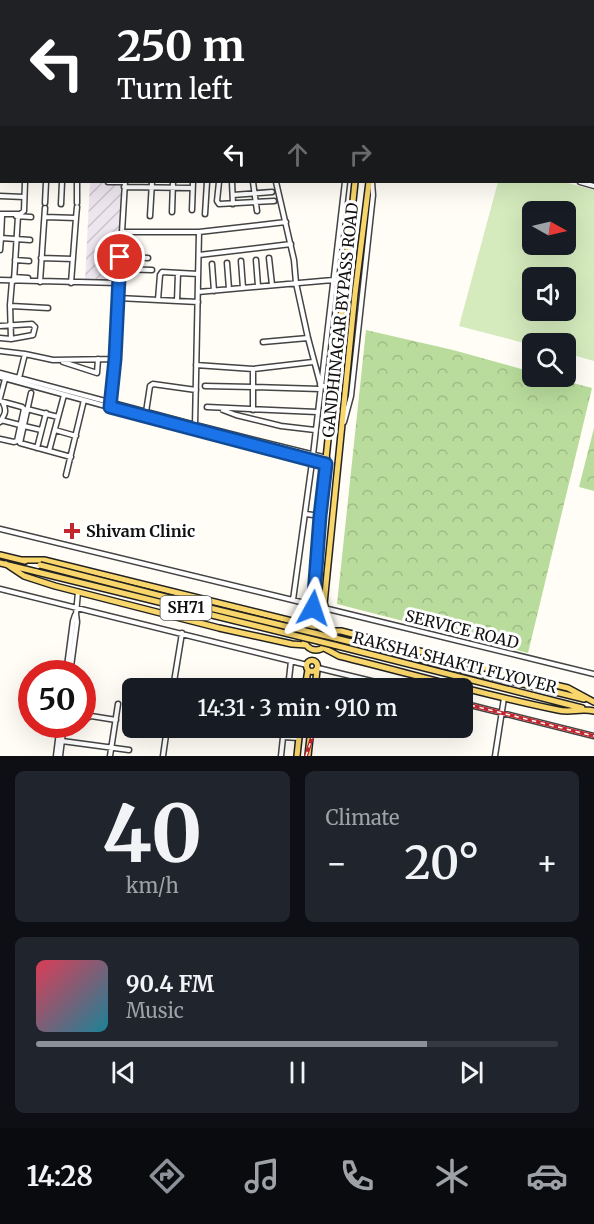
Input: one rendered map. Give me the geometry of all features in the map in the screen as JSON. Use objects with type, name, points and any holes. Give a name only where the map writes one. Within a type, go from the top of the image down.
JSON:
[{"type":"main road","name":"GANDHINAGAR BYPASS ROAD","points":[[310,627],[355,183]]},
{"type":"main road","name":"GANDHINAGAR BYPASS ROAD","points":[[325,629],[324,607],[355,294],[371,183]]},
{"type":"main road","name":"SH71","points":[[0,555],[21,560]]},
{"type":"main road","points":[[21,560],[44,560],[310,627],[318,626],[340,631],[567,688],[594,702]]},
{"type":"main road","name":"RAKSHA SHAKTI FLYOVER","points":[[21,560],[594,702]]},
{"type":"main road","points":[[3,563],[33,580],[78,592],[292,645],[307,646],[312,650],[321,649],[339,656],[504,698],[562,711],[584,709],[594,711]]},
{"type":"main road","name":"RAKSHA SHAKTI FLYOVER","points":[[3,563],[584,709]]},
{"type":"main road","points":[[316,601],[320,601],[324,607],[319,612],[315,611],[313,605],[316,601]]},
{"type":"main road","points":[[306,678],[307,646],[304,636],[310,627]]},
{"type":"main road","points":[[316,678],[321,649],[328,641],[325,629]]},
{"type":"main road","points":[[308,666],[313,661],[317,667]]},
{"type":"main road","points":[[308,666],[312,672],[317,667]]},
{"type":"main road","points":[[297,756],[299,738]]},
{"type":"main road","points":[[308,756],[310,738]]},
{"type":"street","points":[[1,215],[22,214],[25,183]]},
{"type":"street","points":[[40,282],[46,183]]},
{"type":"street","points":[[61,204],[62,183]]},
{"type":"street","points":[[71,283],[77,183]]},
{"type":"street","points":[[150,216],[153,183]]},
{"type":"street","points":[[172,212],[173,183]]},
{"type":"street","points":[[192,210],[193,183]]},
{"type":"street","points":[[205,214],[207,183]]},
{"type":"street","points":[[219,183],[219,204],[274,201]]},
{"type":"street","points":[[232,183],[233,204]]},
{"type":"street","points":[[253,183],[257,211]]},
{"type":"street","points":[[276,183],[320,387]]},
{"type":"street","points":[[293,600],[306,514],[345,183]]},
{"type":"street","points":[[111,405],[124,184],[152,188],[192,188]]},
{"type":"street","points":[[233,195],[272,192]]},
{"type":"street","points":[[0,196],[24,196]]},
{"type":"street","points":[[1,215],[31,217]]},
{"type":"street","points":[[0,250],[1,215]]},
{"type":"street","points":[[11,339],[11,306],[18,216]]},
{"type":"street","points":[[45,217],[76,218]]},
{"type":"street","points":[[122,232],[199,232],[286,222]]},
{"type":"street","points":[[195,428],[199,232]]},
{"type":"street","points":[[2,238],[30,240]]},
{"type":"street","points":[[199,255],[291,244]]},
{"type":"street","points":[[120,257],[148,258]]},
{"type":"street","points":[[41,258],[73,259]]},
{"type":"street","points":[[269,258],[272,285]]},
{"type":"street","points":[[15,260],[29,261]]},
{"type":"street","points":[[256,260],[258,286]]},
{"type":"street","points":[[241,261],[243,288]]},
{"type":"street","points":[[227,262],[229,289]]},
{"type":"street","points":[[212,264],[214,291]]},
{"type":"street","points":[[119,268],[152,270]]},
{"type":"street","points":[[158,300],[160,273],[198,274]]},
{"type":"street","points":[[177,301],[178,273]]},
{"type":"street","points":[[14,280],[28,278]]},
{"type":"street","points":[[198,292],[344,279]]},
{"type":"street","points":[[0,280],[119,283]]},
{"type":"street","points":[[118,298],[198,302]]},
{"type":"street","points":[[11,306],[48,308]]},
{"type":"street","points":[[0,326],[32,324],[35,327],[33,335],[11,339],[0,338]]},
{"type":"street","points":[[263,342],[308,338]]},
{"type":"street","points":[[0,351],[60,361],[97,373],[98,359]]},
{"type":"street","points":[[20,378],[25,354]]},
{"type":"street","points":[[60,361],[115,359]]},
{"type":"street","points":[[196,365],[253,369],[313,362]]},
{"type":"street","points":[[253,369],[253,410]]},
{"type":"street","points":[[2,378],[20,378],[312,461],[327,461]]},
{"type":"street","points":[[2,378],[64,395],[85,398]]},
{"type":"street","points":[[0,420],[4,417],[6,407],[2,402],[5,387],[2,378]]},
{"type":"street","points":[[146,412],[150,386],[153,384],[196,390]]},
{"type":"street","points":[[205,386],[333,389]]},
{"type":"street","points":[[0,438],[16,442],[31,393]]},
{"type":"street","points":[[49,451],[64,395]]},
{"type":"street","points":[[66,475],[85,398]]},
{"type":"street","points":[[2,402],[23,407],[21,443],[70,457]]},
{"type":"street","points":[[111,405],[146,412],[195,428],[313,455],[327,461]]},
{"type":"street","points":[[207,407],[317,412]]},
{"type":"street","points":[[27,409],[58,417]]},
{"type":"street","points":[[220,409],[291,428],[315,430]]},
{"type":"street","points":[[37,448],[45,414]]},
{"type":"street","points":[[0,420],[41,430]]},
{"type":"street","points":[[55,430],[76,436]]},
{"type":"street","points":[[306,514],[320,516]]},
{"type":"street","points":[[0,529],[313,605]]},
{"type":"street","points":[[0,589],[308,666]]},
{"type":"street","points":[[69,660],[78,592]]},
{"type":"street","name":"SERVICE ROAD","points":[[324,607],[594,674]]},
{"type":"street","points":[[175,678],[182,633]]},
{"type":"street","points":[[289,678],[291,661]]},
{"type":"street","points":[[317,667],[360,678]]},
{"type":"street","points":[[495,756],[504,698]]},
{"type":"street","points":[[110,756],[118,704]]},
{"type":"street","points":[[473,707],[594,736]]},
{"type":"street","points":[[96,717],[116,720]]},
{"type":"street","points":[[58,756],[60,738]]},
{"type":"street","points":[[163,756],[166,738]]},
{"type":"street","points":[[281,756],[283,738]]},
{"type":"street","points":[[58,756],[62,741],[129,750]]},
{"type":"shaded area","points":[[90,183],[122,185],[117,281],[85,281]]},
{"type":"green space","points":[[498,183],[568,183],[594,190],[594,361],[576,356],[576,333],[522,333],[522,342],[459,326]]},
{"type":"green space","points":[[366,330],[453,350],[522,369],[522,387],[576,387],[576,384],[592,388],[528,653],[337,604]]},
{"type":"green space","points":[[594,428],[594,491],[579,487]]},
{"type":"railway","points":[[473,706],[594,736]]},
{"type":"railway","points":[[306,756],[312,738]]},
{"type":"place","name":"Shivam Clinic","points":[[72,531]]},
{"type":"route","points":[[120,257],[110,407],[326,464],[313,608]]}]
